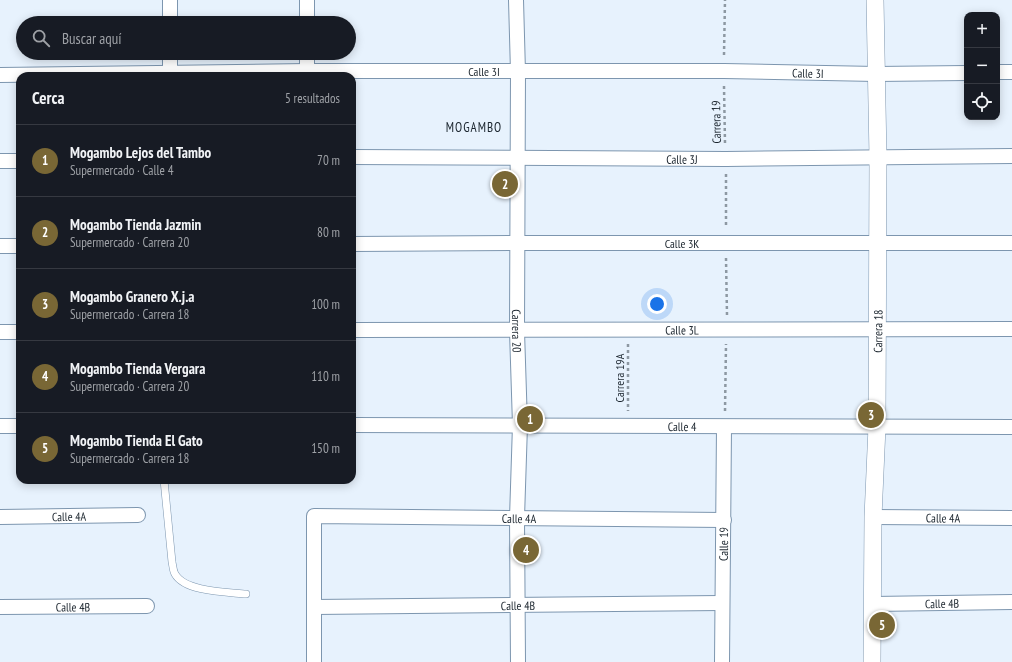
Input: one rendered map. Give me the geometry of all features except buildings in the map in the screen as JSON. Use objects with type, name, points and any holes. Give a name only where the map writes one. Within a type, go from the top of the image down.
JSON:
[{"type":"street","points":[[170,0],[170,16]]},
{"type":"street","points":[[307,0],[307,16]]},
{"type":"street","name":"Carrera 20","points":[[516,0],[519,158],[517,330],[520,425],[517,518],[518,662]]},
{"type":"street","name":"Carrera 18","points":[[872,662],[873,517],[877,427],[876,329],[878,157],[875,0]]},
{"type":"street","points":[[170,60],[170,72]]},
{"type":"street","points":[[307,60],[307,72]]},
{"type":"street","name":"Calle 3I","points":[[356,74],[724,70],[876,74],[964,73]]},
{"type":"street","points":[[1000,72],[1012,72]]},
{"type":"street","name":"Calle 3I","points":[[0,75],[16,75]]},
{"type":"street","name":"Calle 3J","points":[[356,156],[726,159],[1012,156]]},
{"type":"street","points":[[0,162],[16,161]]},
{"type":"street","name":"Calle 3K","points":[[356,244],[1012,243]]},
{"type":"street","points":[[0,246],[16,246]]},
{"type":"street","name":"Calle 3L","points":[[356,330],[1012,329]]},
{"type":"street","points":[[0,332],[16,332]]},
{"type":"street","name":"Calle 4","points":[[356,425],[1012,427]]},
{"type":"street","points":[[0,426],[16,426]]},
{"type":"street","name":"Calle 19","points":[[722,662],[724,426]]},
{"type":"street","name":"Calle 4A","points":[[0,517],[138,516]]},
{"type":"street","name":"Calle 4A","points":[[314,607],[314,516],[724,520]]},
{"type":"street","name":"Calle 4A","points":[[873,517],[1012,518]]},
{"type":"street","name":"Calle 4B","points":[[873,604],[1012,602]]},
{"type":"street","name":"Calle 4B","points":[[314,607],[722,603]]},
{"type":"street","name":"Calle 4B","points":[[0,607],[147,606]]},
{"type":"street","points":[[314,607],[314,662]]},
{"type":"lane","points":[[164,484],[172,562],[175,574],[182,583],[194,588],[246,594]]},
{"type":"path","name":"Carrera 19","points":[[725,0],[724,70],[726,243]]},
{"type":"path","name":"Carrera 19A","points":[[628,330],[628,426]]},
{"type":"place","name":"Mogambo Tienda Jazmin","points":[[505,184]]},
{"type":"place","name":"Mogambo Granero X.j.a","points":[[871,415]]},
{"type":"place","name":"Mogambo Lejos del Tambo","points":[[530,419]]},
{"type":"place","name":"Mogambo Tienda Vergara","points":[[526,550]]},
{"type":"place","name":"Mogambo Tienda El Gato","points":[[882,625]]},
{"type":"district","name":"MOGAMBO","points":[[474,127]]}]
